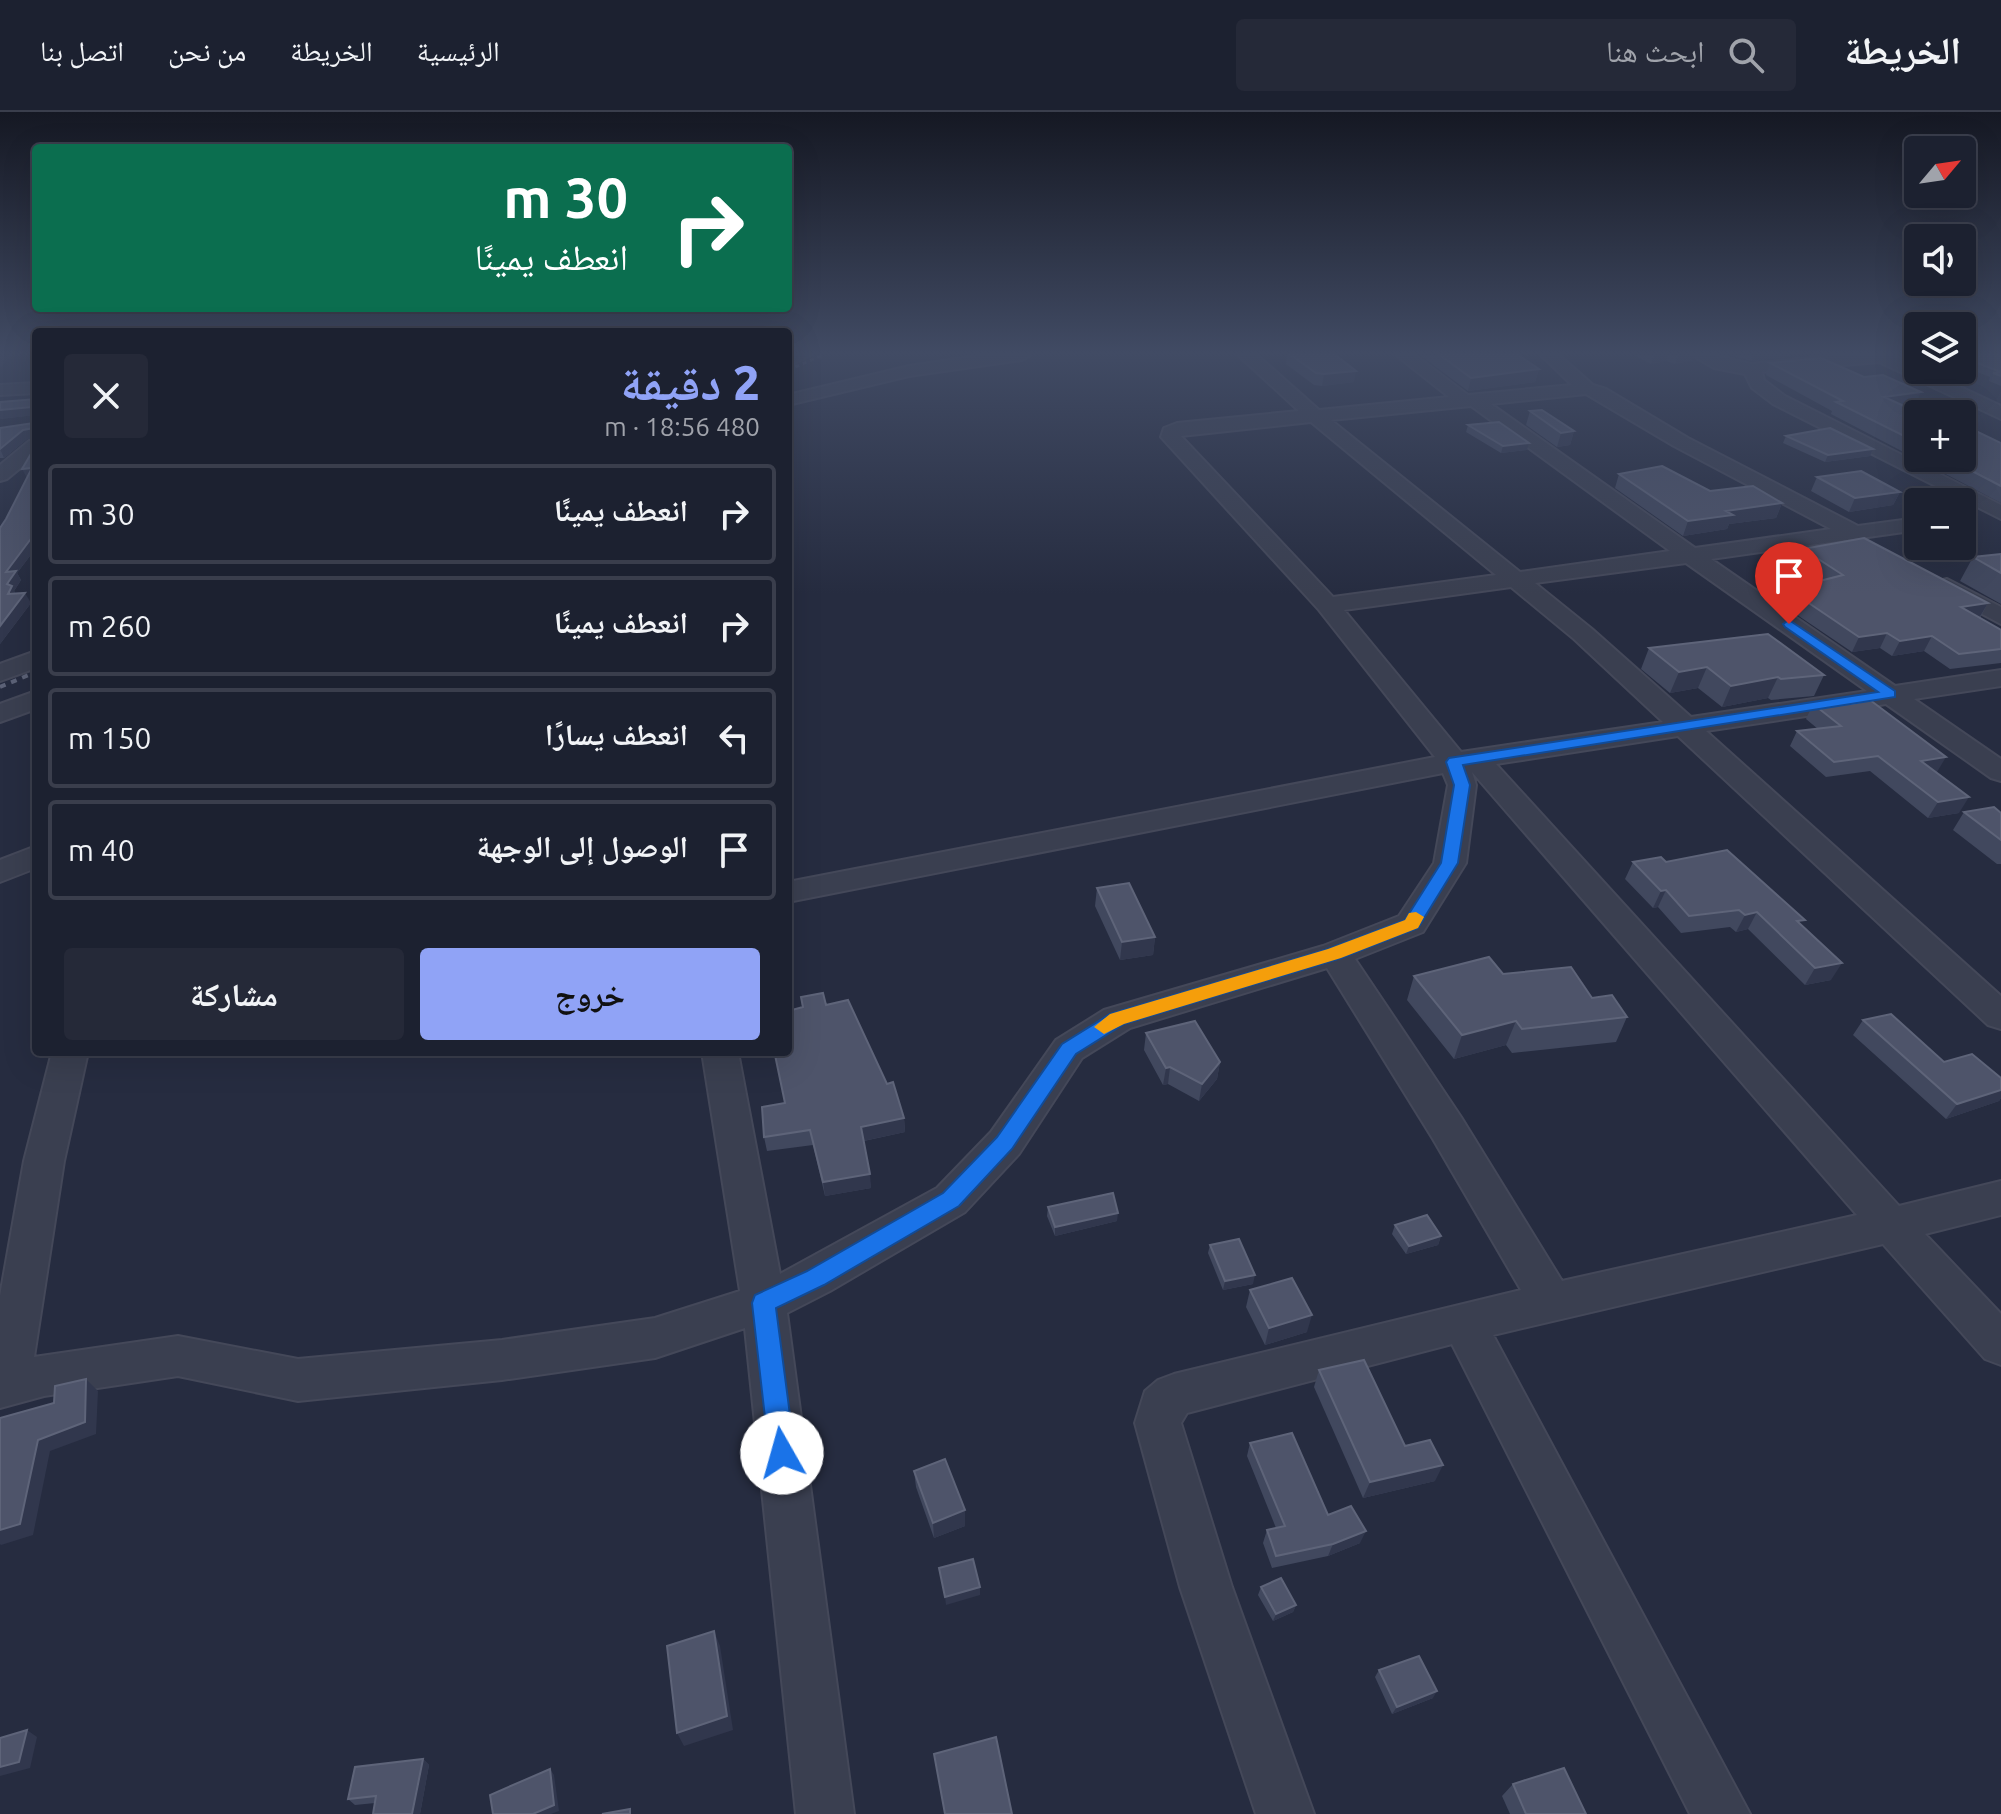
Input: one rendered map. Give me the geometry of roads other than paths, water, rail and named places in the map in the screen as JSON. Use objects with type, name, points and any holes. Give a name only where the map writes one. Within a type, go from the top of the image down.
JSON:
[{"type":"street","points":[[1171,434],[1464,760],[2001,1345]]},
{"type":"street","points":[[1337,434],[1583,634],[2001,1016]]},
{"type":"street","points":[[1517,434],[2001,772]]},
{"type":"street","points":[[1668,434],[1891,554]]},
{"type":"street","points":[[1846,434],[2000,513]]},
{"type":"street","points":[[0,475],[32,448]]},
{"type":"street","points":[[1976,516],[2000,513]]},
{"type":"street","points":[[1327,605],[1904,525]]},
{"type":"street","points":[[1932,578],[2001,617]]},
{"type":"street","points":[[0,673],[32,658]]},
{"type":"street","points":[[792,891],[1464,760],[2001,678]]},
{"type":"street","points":[[0,714],[32,701]]},
{"type":"street","points":[[69,1056],[44,1161],[4,1386],[44,1375],[178,1356],[298,1380],[502,1360],[655,1338],[764,1303],[815,1278],[951,1200],[1005,1143],[1069,1049],[1117,1019],[1335,954],[1411,924],[1450,863],[1464,760]]},
{"type":"street","points":[[0,872],[32,858]]},
{"type":"street","points":[[1335,954],[1447,1128],[1551,1301]]},
{"type":"street","points":[[721,1056],[764,1303],[825,1814]]},
{"type":"street","points":[[1285,1814],[1206,1587],[1158,1423],[1161,1406],[1174,1395],[1463,1322],[2001,1198]]},
{"type":"street","points":[[1463,1322],[1721,1814]]},
{"type":"railway","points":[[0,687],[32,674]]}]
